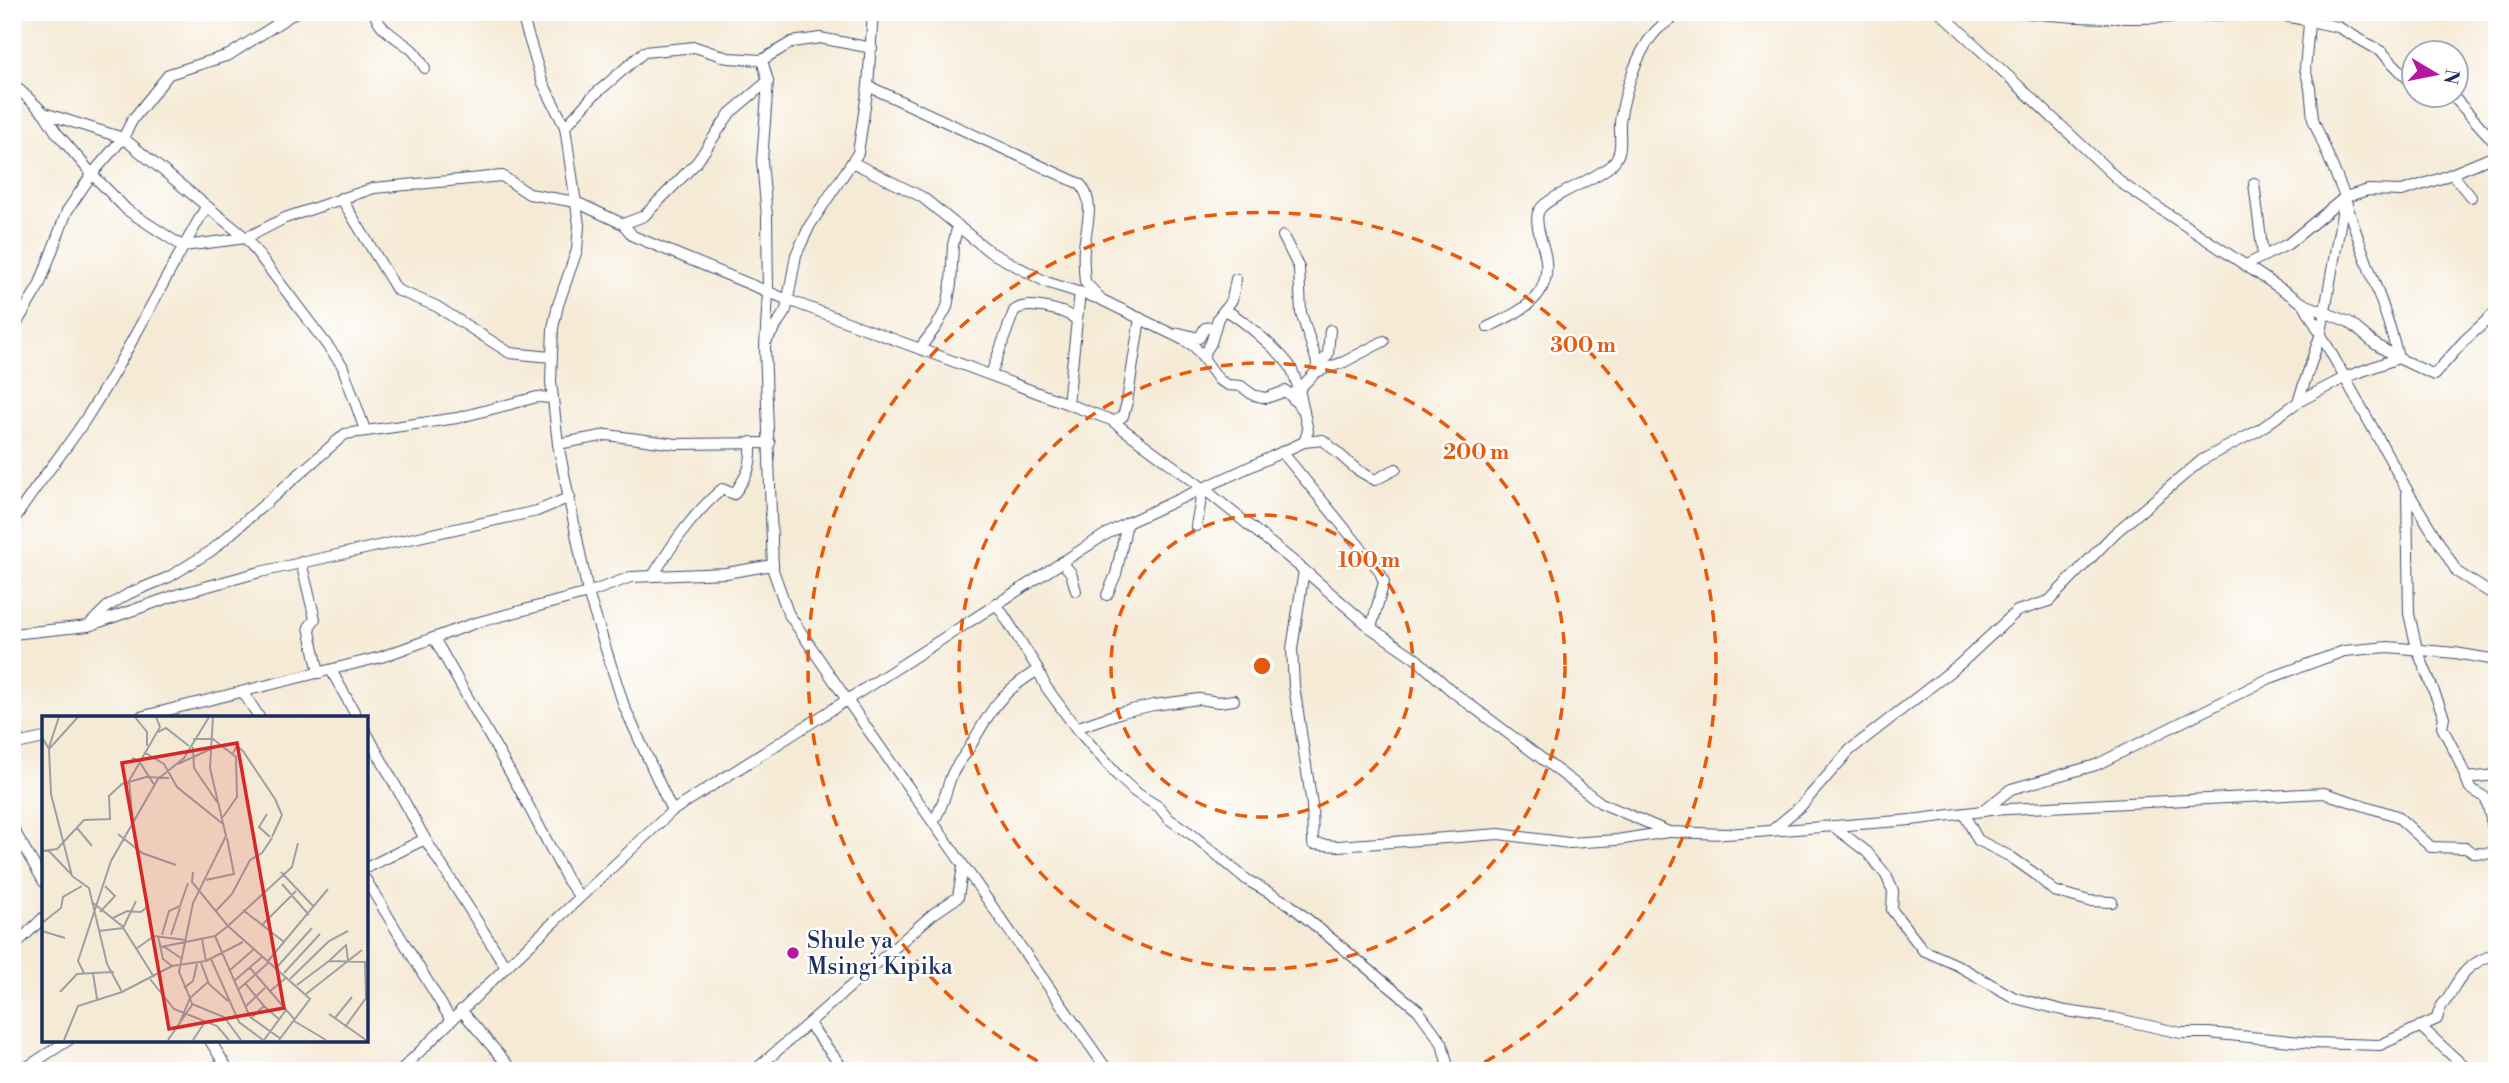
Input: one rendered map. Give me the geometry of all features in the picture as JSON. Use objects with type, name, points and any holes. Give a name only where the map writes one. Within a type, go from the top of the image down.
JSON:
[{"type":"street","points":[[12,331],[39,286],[67,211],[169,74],[229,55],[296,12]]},
{"type":"street","points":[[374,12],[374,16],[387,31],[414,51],[425,68]]},
{"type":"street","points":[[521,12],[542,81],[565,127],[579,225],[578,250],[558,304],[551,358],[558,444],[588,593],[624,706],[672,811]]},
{"type":"street","points":[[765,346],[768,335],[786,310],[796,255],[810,225],[858,152],[868,86],[873,12]]},
{"type":"street","points":[[1488,327],[1531,304],[1540,294],[1546,277],[1546,259],[1537,214],[1542,205],[1614,163],[1621,145],[1620,126],[1625,94],[1638,60],[1657,30],[1680,12]]},
{"type":"street","points":[[1940,12],[2124,185],[2304,304],[2349,322],[2375,344],[2398,358],[2434,375],[2464,341],[2497,311]]},
{"type":"street","points":[[2020,12],[2066,18],[2162,20],[2256,12]]},
{"type":"street","points":[[2266,12],[2310,18],[2337,27],[2382,52],[2400,71]]},
{"type":"street","points":[[2310,18],[2305,69],[2313,119],[2345,197],[2358,243],[2392,332],[2398,358]]},
{"type":"street","points":[[565,127],[593,96],[644,52],[695,47],[728,58],[762,60],[792,42],[820,37],[872,48]]},
{"type":"street","points":[[762,60],[768,80],[762,161],[768,217],[765,346],[770,443],[770,524],[773,565],[788,612],[963,867],[1108,1071]]},
{"type":"street","points":[[623,225],[644,216],[697,162],[730,113],[768,80]]},
{"type":"street","points":[[12,83],[44,113],[56,132],[127,210],[184,246],[246,238],[285,218],[374,188],[502,176],[529,194],[576,202],[623,225],[633,236],[768,292],[1114,422],[1203,488],[1371,628],[1415,658],[1453,692],[1601,803],[1669,832]]},
{"type":"street","points":[[868,86],[1080,184],[1087,192],[1090,202],[1084,248],[1085,282],[1102,300]]},
{"type":"street","points":[[2464,108],[2497,145]]},
{"type":"street","points":[[44,113],[123,138],[246,238],[342,365],[365,430]]},
{"type":"street","points":[[2246,265],[2288,244],[2345,197],[2368,190],[2402,191],[2497,155]]},
{"type":"street","points":[[852,162],[922,197],[990,252],[1046,282],[1102,300],[1184,340],[1195,347],[1219,380],[1228,385],[1241,386],[1253,395],[1266,398],[1286,391],[1292,394],[1299,389],[1328,354],[1330,330]]},
{"type":"street","points":[[2452,174],[2471,197]]},
{"type":"street","points":[[2253,183],[2263,256]]},
{"type":"street","points":[[2298,402],[2321,333],[2345,197]]},
{"type":"street","points":[[341,198],[397,290],[436,306],[510,353],[551,358]]},
{"type":"street","points":[[12,519],[84,422],[125,355],[206,207]]},
{"type":"street","points":[[920,348],[947,307],[953,245],[958,225]]},
{"type":"street","points":[[1283,236],[1299,268],[1301,313],[1317,362],[1315,372]]},
{"type":"street","points":[[1213,327],[1232,300],[1236,279]]},
{"type":"street","points":[[1068,404],[1080,292]]},
{"type":"street","points":[[2304,304],[2407,490],[2456,572],[2497,597]]},
{"type":"street","points":[[991,374],[1014,311],[1020,306],[1032,305],[1070,314],[1077,320]]},
{"type":"street","points":[[1225,310],[1241,319],[1291,367],[1308,431],[1304,442]]},
{"type":"street","points":[[1114,422],[1123,416],[1127,402],[1140,318]]},
{"type":"street","points":[[1172,336],[1178,333],[1199,338],[1205,327],[1213,327]]},
{"type":"street","points":[[1202,357],[1211,343],[1215,331],[1213,327]]},
{"type":"street","points":[[1315,372],[1344,362],[1384,341]]},
{"type":"street","points":[[1770,831],[1801,806],[1850,750],[1961,663],[2017,611],[2049,601],[2115,533],[2202,460],[2259,430],[2298,402],[2346,377],[2398,358]]},
{"type":"street","points":[[1286,391],[1304,411]]},
{"type":"street","points":[[88,626],[107,607],[128,594],[169,577],[211,551],[345,434],[457,418],[537,397],[553,398]]},
{"type":"street","points":[[558,444],[607,435],[676,444],[770,443]]},
{"type":"street","points":[[400,1071],[672,811],[1062,562],[1127,523],[1304,442],[1323,440],[1356,469],[1375,480],[1396,469]]},
{"type":"street","points":[[654,574],[698,509],[722,489],[734,494],[749,472],[752,461],[751,442]]},
{"type":"street","points":[[1282,452],[1379,570],[1384,582],[1371,628]]},
{"type":"street","points":[[1196,526],[1203,488]]},
{"type":"street","points":[[2407,490],[2409,614],[2417,649],[2444,717],[2442,727],[2465,778],[2470,788],[2486,798],[2497,846]]},
{"type":"street","points":[[12,634],[88,626],[180,594],[301,562],[537,511],[570,497]]},
{"type":"street","points":[[1107,595],[1116,574],[1127,523]]},
{"type":"street","points":[[301,562],[314,619],[309,627],[319,673]]},
{"type":"street","points":[[1062,562],[1071,573],[1076,591]]},
{"type":"street","points":[[144,716],[381,657],[475,623],[588,593],[631,577],[726,573],[773,565]]},
{"type":"street","points":[[1304,570],[1292,649],[1294,686],[1312,805],[1313,844],[1338,846],[1499,834],[1569,843],[1617,840],[1669,832],[1729,834],[1833,827],[1982,811],[2325,793],[2397,816],[2431,847],[2466,848],[2474,853],[2497,854]]},
{"type":"street","points":[[996,603],[1046,687],[1076,728],[1135,792],[1159,807],[1169,819],[1247,880],[1289,904],[1418,1010],[1442,1043],[1448,1071]]},
{"type":"street","points":[[434,638],[568,881],[580,897]]},
{"type":"street","points":[[1982,811],[2011,789],[2096,765],[2270,678],[2344,650],[2388,647],[2497,660]]},
{"type":"street","points":[[331,670],[356,716]]},
{"type":"street","points":[[933,822],[941,810],[956,765],[970,748],[990,710],[1010,687],[1038,670]]},
{"type":"street","points":[[243,692],[258,716]]},
{"type":"street","points":[[1076,728],[1122,712],[1154,705],[1199,699],[1219,702],[1234,700]]},
{"type":"street","points":[[12,719],[15,743],[42,738]]},
{"type":"street","points":[[368,737],[425,839],[506,967]]},
{"type":"street","points":[[2465,778],[2497,775]]},
{"type":"street","points":[[1964,814],[1978,840],[2019,863],[2054,891],[2089,901],[2112,902]]},
{"type":"street","points":[[12,827],[42,879]]},
{"type":"street","points":[[1833,827],[1867,852],[1886,875],[1893,891],[1892,910],[1923,950],[1957,965],[2015,998],[2066,1011],[2114,1018],[2181,1033],[2380,1045],[2437,1019],[2440,1004],[2450,996],[2453,986],[2464,971],[2497,953]]},
{"type":"street","points":[[368,867],[425,839]]},
{"type":"street","points":[[754,1071],[933,914],[958,897],[963,867]]},
{"type":"street","points":[[368,883],[451,1020]]},
{"type":"street","points":[[12,948],[42,919]]},
{"type":"street","points":[[461,1010],[513,1071]]},
{"type":"street","points":[[809,1024],[845,1071]]},
{"type":"street","points":[[2420,1026],[2469,1071]]},
{"type":"street","points":[[21,1071],[67,1041]]},
{"type":"street","points":[[210,1041],[229,1071]]},
{"type":"place","name":"Shule ya Msingi Kipika","points":[[793,953]]}]
